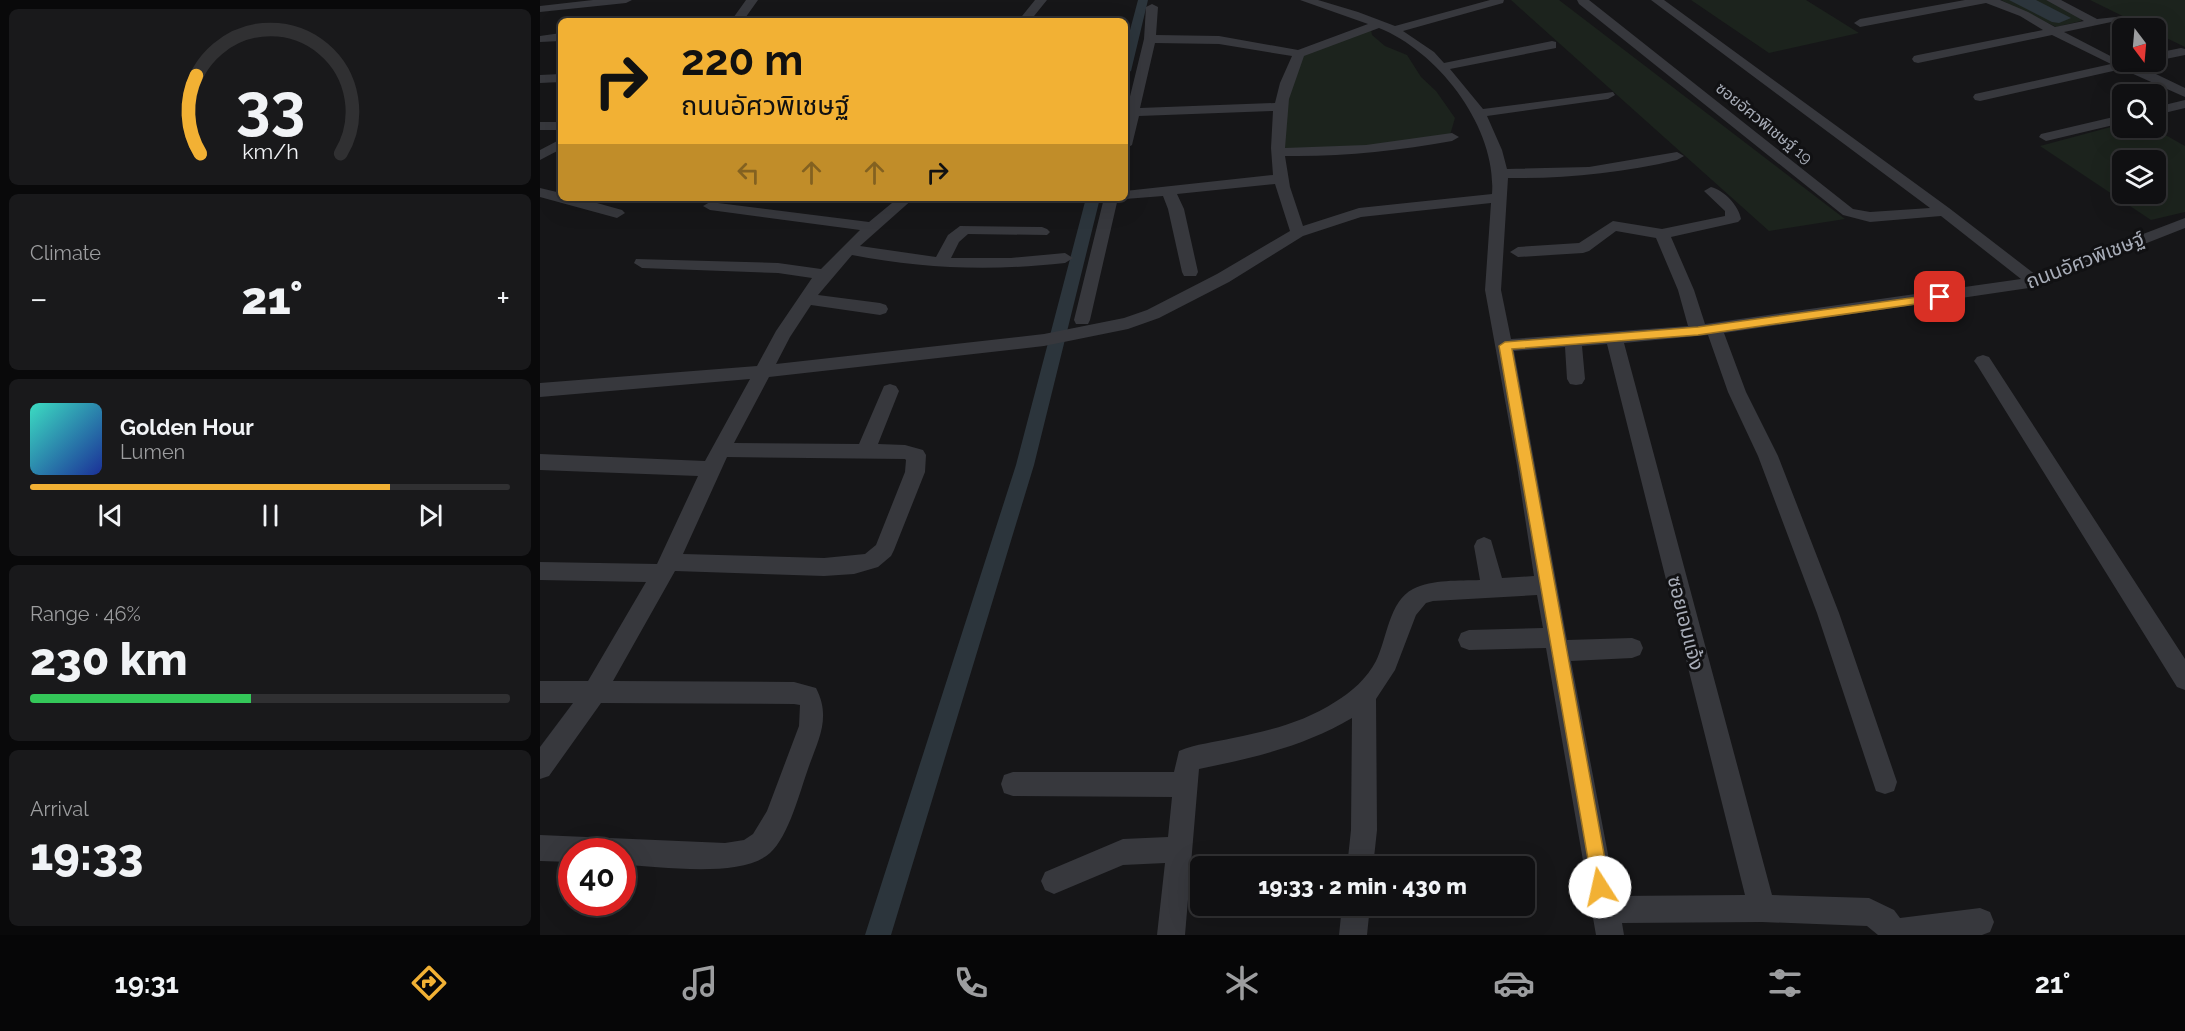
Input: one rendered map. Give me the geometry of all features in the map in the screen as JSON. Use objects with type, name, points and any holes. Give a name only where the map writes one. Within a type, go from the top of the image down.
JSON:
[{"type":"street","points":[[540,9],[626,0]]},
{"type":"street","points":[[739,18],[752,0]]},
{"type":"street","points":[[1026,18],[1041,0]]},
{"type":"street","points":[[1306,0],[1343,10],[1394,30],[1430,55],[1443,67],[1479,113],[1495,150],[1501,173],[1497,198],[1493,267],[1495,306],[1505,346],[1607,923],[1762,908],[1869,912],[1884,920],[1894,934],[1980,922]]},
{"type":"street","points":[[1332,0],[1343,10]]},
{"type":"street","name":"ซอยอัศวพิเชษฐ์ 19","points":[[1584,0],[1583,2],[1848,212],[1870,217],[1944,211]]},
{"type":"street","name":"ซอยอัศวพิเชษฐ์ 19","points":[[1657,0],[1944,211],[2035,282]]},
{"type":"street","points":[[1860,23],[1983,0]]},
{"type":"street","points":[[1990,0],[2024,14],[2067,39],[2079,49],[2112,63]]},
{"type":"street","points":[[2052,0],[2096,23]]},
{"type":"street","points":[[1394,30],[1499,1]]},
{"type":"street","points":[[1128,134],[1150,39],[1152,7]]},
{"type":"street","points":[[1918,59],[2112,19]]},
{"type":"street","points":[[1150,39],[1220,40],[1299,54],[1379,24]]},
{"type":"street","points":[[543,39],[558,37]]},
{"type":"street","points":[[1443,67],[1552,45]]},
{"type":"street","points":[[2166,55],[2181,52]]},
{"type":"street","points":[[1298,233],[1281,179],[1279,152],[1280,107],[1287,75],[1299,54]]},
{"type":"street","points":[[1980,98],[2112,67]]},
{"type":"street","points":[[2129,72],[2184,102]]},
{"type":"street","points":[[540,79],[558,78]]},
{"type":"street","points":[[1479,113],[1608,94]]},
{"type":"street","points":[[2166,108],[2184,102]]},
{"type":"street","points":[[1134,112],[1280,107]]},
{"type":"street","points":[[2046,137],[2112,121]]},
{"type":"street","points":[[540,126],[558,126]]},
{"type":"street","points":[[1279,152],[1362,151],[1400,147],[1452,137]]},
{"type":"street","points":[[540,156],[558,145]]},
{"type":"street","points":[[1501,173],[1572,174],[1641,164],[1677,156]]},
{"type":"street","points":[[1128,195],[1281,179]]},
{"type":"street","points":[[1518,252],[1583,248],[1612,226],[1662,234],[1733,219],[1732,210],[1711,191]]},
{"type":"street","points":[[540,192],[558,197]]},
{"type":"street","points":[[1169,192],[1176,209],[1190,272]]},
{"type":"street","points":[[540,390],[760,372],[1044,339],[1088,325],[1128,323],[1153,314],[1223,278],[1298,233],[1359,213],[1497,198]]},
{"type":"street","points":[[573,201],[617,213]]},
{"type":"street","points":[[540,766],[594,693],[666,567],[711,469],[760,372],[805,299],[849,249],[904,201]]},
{"type":"street","points":[[1088,325],[1110,201]]},
{"type":"street","points":[[710,206],[874,227]]},
{"type":"street","name":"ถนนอัศวพิเชษฐ์","points":[[1505,346],[1706,330],[2035,282],[2149,235],[2185,223]]},
{"type":"street","points":[[940,262],[958,231],[965,229],[1042,232]]},
{"type":"street","points":[[1662,234],[1686,290],[1768,456],[1819,591],[1885,782]]},
{"type":"street","points":[[849,249],[906,259],[986,265],[1065,258]]},
{"type":"street","points":[[642,263],[778,268],[824,275]]},
{"type":"street","points":[[805,299],[880,309]]},
{"type":"street","name":"ซอยเอมแจ้ง","points":[[1614,338],[1762,908]]},
{"type":"street","points":[[1573,341],[1576,379]]},
{"type":"street","points":[[1983,361],[2185,678]]},
{"type":"street","points":[[866,451],[890,391]]},
{"type":"street","points":[[540,571],[666,567],[854,566],[871,561],[884,550],[915,472],[917,461],[916,455],[905,452],[722,450]]},
{"type":"street","points":[[540,462],[711,469]]},
{"type":"street","points":[[1484,546],[1493,589]]},
{"type":"street","points":[[1171,935],[1188,759],[1315,728],[1364,695],[1377,680],[1389,659],[1405,616],[1411,604],[1419,596],[1432,592],[1546,585]]},
{"type":"street","points":[[1468,640],[1632,648]]},
{"type":"street","points":[[540,692],[794,693],[808,696],[812,704],[811,726],[777,819],[762,843],[749,852],[725,856],[540,848]]},
{"type":"street","points":[[1361,856],[1364,830],[1364,695]]},
{"type":"street","points":[[1013,784],[1186,785]]},
{"type":"street","points":[[1054,881],[1123,852],[1180,849]]},
{"type":"street","points":[[1353,935],[1355,916]]},
{"type":"shaded area","points":[[1511,0],[1559,0],[1845,219],[1769,231]]},
{"type":"shaded area","points":[[1691,0],[1806,0],[1859,33],[1769,53]]},
{"type":"shaded area","points":[[2001,0],[2046,0],[2081,18],[2081,21],[2056,27]]},
{"type":"shaded area","points":[[2009,0],[2036,0],[2071,18],[2059,23],[2052,22]]},
{"type":"shaded area","points":[[2090,0],[2185,0],[2185,47],[2166,38],[2166,18],[2127,18]]},
{"type":"shaded area","points":[[1371,30],[1372,35],[1385,46],[1407,55],[1421,77],[1436,91],[1455,118],[1450,135],[1398,145],[1283,150],[1293,55]]},
{"type":"shaded area","points":[[2112,127],[2112,138],[2166,138],[2166,135],[2185,146],[2185,212],[2151,220],[2127,204],[2166,204],[2166,150],[2112,150],[2112,194],[2040,146]]},
{"type":"waterway","points":[[1128,59],[1143,0]]},
{"type":"waterway","points":[[878,935],[1025,465],[1092,201]]},
{"type":"route","points":[[1600,887],[1505,346],[1698,331],[1940,297]]}]
